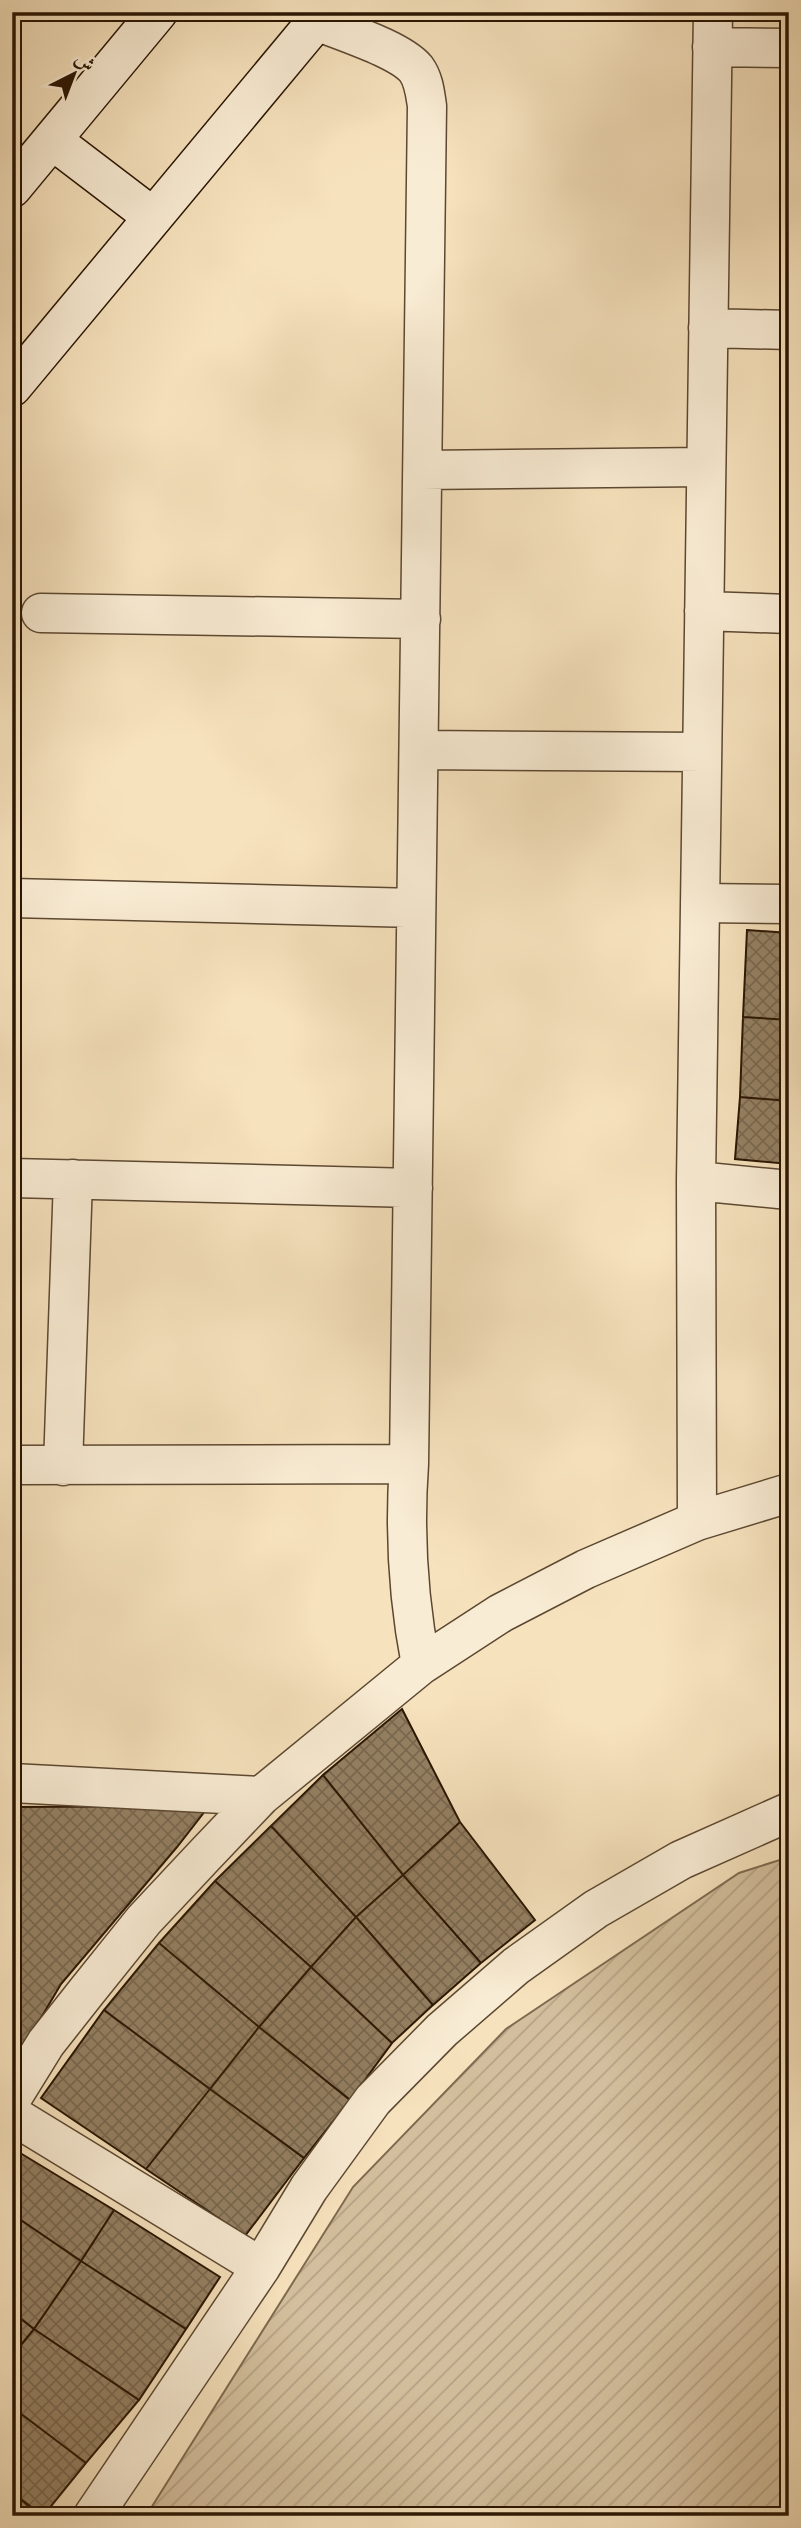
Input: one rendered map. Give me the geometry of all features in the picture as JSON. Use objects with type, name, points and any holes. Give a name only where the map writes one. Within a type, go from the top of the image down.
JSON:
[{"type":"street","points":[[12,188],[158,12]]},
{"type":"street","points":[[12,387],[321,17],[404,58],[417,71],[425,87],[427,106],[409,1464],[405,1515],[411,1616],[421,1665]]},
{"type":"street","points":[[697,1521],[696,1181],[713,29],[789,48]]},
{"type":"street","points":[[52,140],[153,217]]},
{"type":"street","points":[[708,328],[789,330]]},
{"type":"street","points":[[423,470],[706,467]]},
{"type":"street","points":[[704,611],[789,614]]},
{"type":"street","points":[[41,613],[421,619]]},
{"type":"street","points":[[419,750],[702,752]]},
{"type":"street","points":[[12,898],[416,908]]},
{"type":"street","points":[[700,903],[789,904]]},
{"type":"street","points":[[12,1178],[413,1188]]},
{"type":"street","points":[[63,1466],[73,1179]]},
{"type":"street","points":[[696,1181],[789,1190]]},
{"type":"street","points":[[12,1465],[409,1464]]},
{"type":"street","points":[[12,2098],[46,2043],[144,1920],[261,1796],[421,1665],[501,1613],[586,1569],[697,1521],[789,1493]]},
{"type":"street","points":[[12,1783],[261,1796]]},
{"type":"street","points":[[93,2516],[261,2267],[309,2188],[373,2100],[442,2029],[516,1966],[596,1909],[681,1860],[789,1812]]},
{"type":"street","points":[[12,2115],[261,2267]]},
{"type":"shaded area","points":[[789,1857],[789,2516],[146,2516],[353,2187],[506,2029],[739,1873]]},
{"type":"building","points":[[747,930],[789,933],[789,1020],[743,1017]]},
{"type":"building","points":[[743,1017],[789,1020],[789,1101],[740,1097]]},
{"type":"building","points":[[740,1097],[789,1101],[789,1164],[735,1159]]},
{"type":"building","points":[[402,1709],[460,1822],[403,1875],[323,1775]]},
{"type":"building","points":[[323,1775],[403,1875],[356,1917],[271,1826]]},
{"type":"building","points":[[209,1806],[61,1984],[12,2067],[12,1807]]},
{"type":"building","points":[[460,1822],[535,1920],[481,1963],[403,1875]]},
{"type":"building","points":[[271,1826],[356,1917],[311,1967],[215,1881]]},
{"type":"building","points":[[403,1875],[481,1963],[433,2005],[356,1917]]},
{"type":"building","points":[[215,1881],[311,1967],[259,2027],[159,1943]]},
{"type":"building","points":[[356,1917],[433,2005],[392,2043],[311,1967]]},
{"type":"building","points":[[159,1943],[259,2027],[210,2089],[104,2010]]},
{"type":"building","points":[[311,1967],[392,2043],[350,2100],[259,2027]]},
{"type":"building","points":[[104,2010],[210,2089],[146,2169],[41,2098]]},
{"type":"building","points":[[259,2027],[350,2100],[304,2158],[210,2089]]},
{"type":"building","points":[[210,2089],[304,2158],[245,2236],[146,2169]]},
{"type":"building","points":[[12,2148],[114,2210],[81,2261],[12,2214]]},
{"type":"building","points":[[114,2210],[220,2277],[186,2329],[81,2261]]},
{"type":"building","points":[[12,2214],[81,2261],[34,2329],[12,2312]]},
{"type":"building","points":[[81,2261],[186,2329],[139,2400],[34,2329]]},
{"type":"building","points":[[12,2312],[34,2329],[12,2356]]},
{"type":"building","points":[[34,2329],[139,2400],[86,2463],[12,2407],[12,2356]]},
{"type":"building","points":[[12,2407],[86,2463],[43,2516],[12,2492]]},
{"type":"building","points":[[12,2492],[40,2516],[12,2516]]}]
